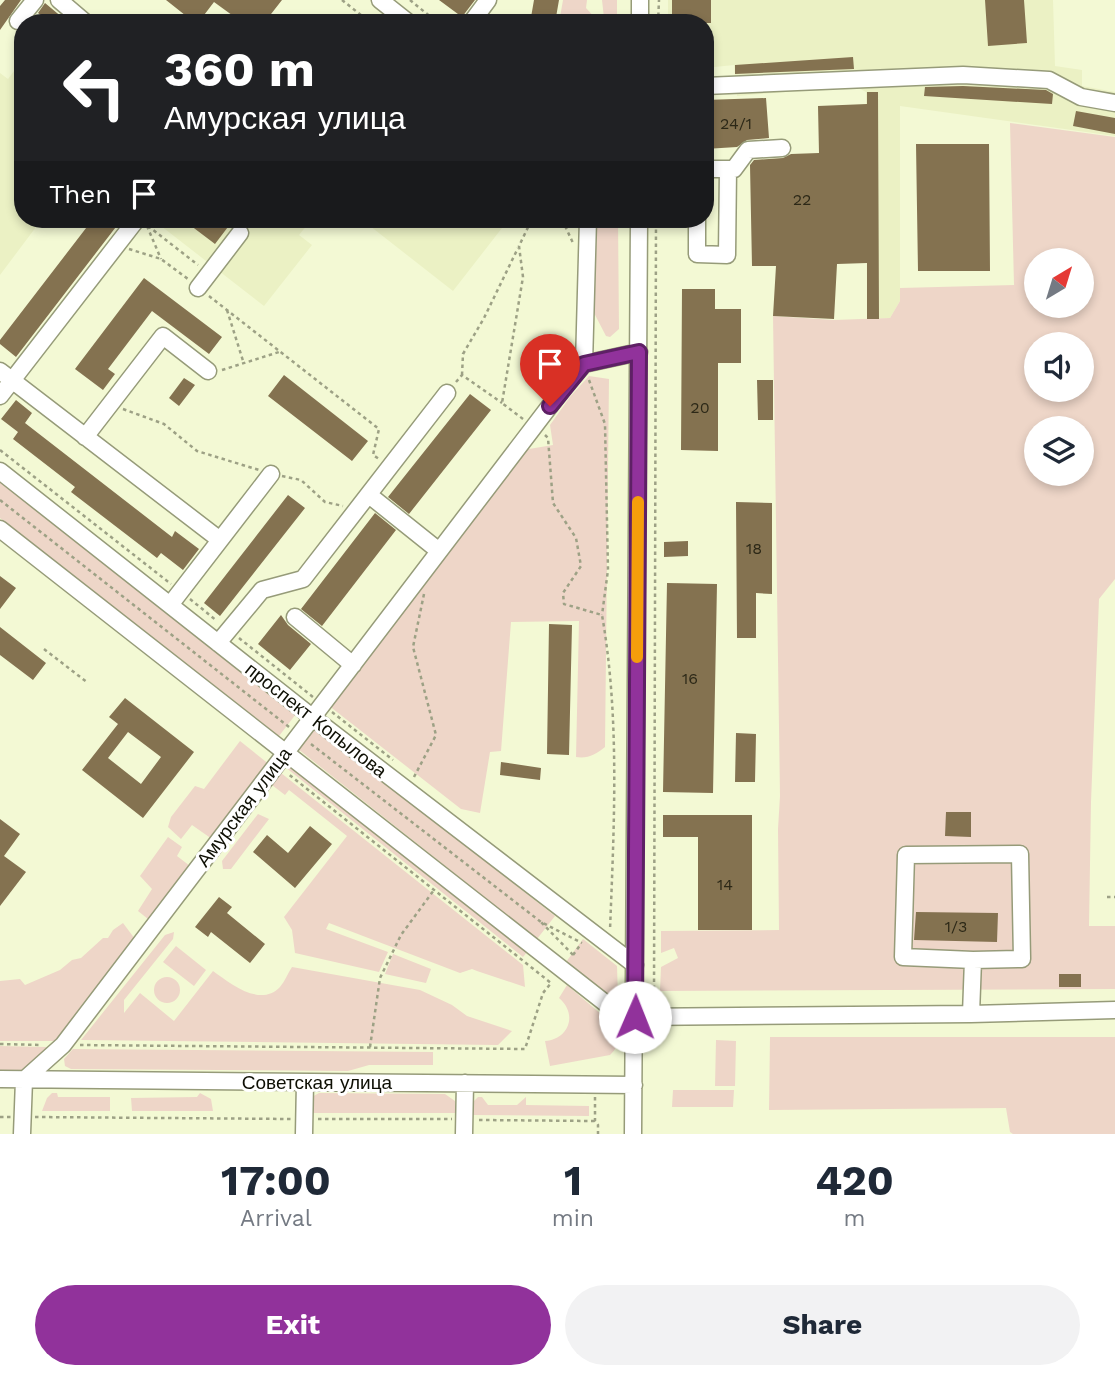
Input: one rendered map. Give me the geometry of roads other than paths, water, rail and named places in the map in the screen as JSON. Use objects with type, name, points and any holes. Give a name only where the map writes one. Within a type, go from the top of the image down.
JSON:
[{"type":"street","points":[[24,14],[35,0]]},
{"type":"street","points":[[58,0],[75,14]]},
{"type":"street","points":[[380,0],[398,14]]},
{"type":"street","points":[[714,86],[963,75],[1049,80],[1081,97],[1115,103]]},
{"type":"street","points":[[714,169],[734,169],[748,150],[782,148]]},
{"type":"street","points":[[697,228],[697,254],[727,255],[728,169]]},
{"type":"street","points":[[0,396],[6,376],[130,228]]},
{"type":"street","points":[[588,228],[584,364],[639,352]]},
{"type":"street","points":[[633,1134],[635,1017],[640,961],[639,228]]},
{"type":"street","points":[[198,288],[240,233]]},
{"type":"street","points":[[85,437],[163,336],[208,371]]},
{"type":"street","name":"Амурская улица","points":[[24,1080],[63,1045],[584,364]]},
{"type":"street","points":[[6,376],[220,540]]},
{"type":"street","points":[[224,636],[262,590],[303,579],[447,393]]},
{"type":"street","name":"проспект Копылова","points":[[0,471],[175,598],[640,961]]},
{"type":"street","points":[[175,598],[271,474]]},
{"type":"street","points":[[369,495],[439,551]]},
{"type":"street","points":[[0,529],[281,758],[609,1006],[635,1017],[1115,1010]]},
{"type":"street","points":[[295,617],[353,665]]},
{"type":"street","points":[[1020,854],[1022,959],[973,960],[903,957],[906,855],[1020,854]]},
{"type":"street","points":[[971,1014],[973,960]]},
{"type":"street","name":"Советская улица","points":[[0,1079],[634,1085]]},
{"type":"street","points":[[22,1134],[24,1080]]},
{"type":"street","points":[[304,1134],[305,1082]]},
{"type":"street","points":[[464,1134],[465,1083]]}]
